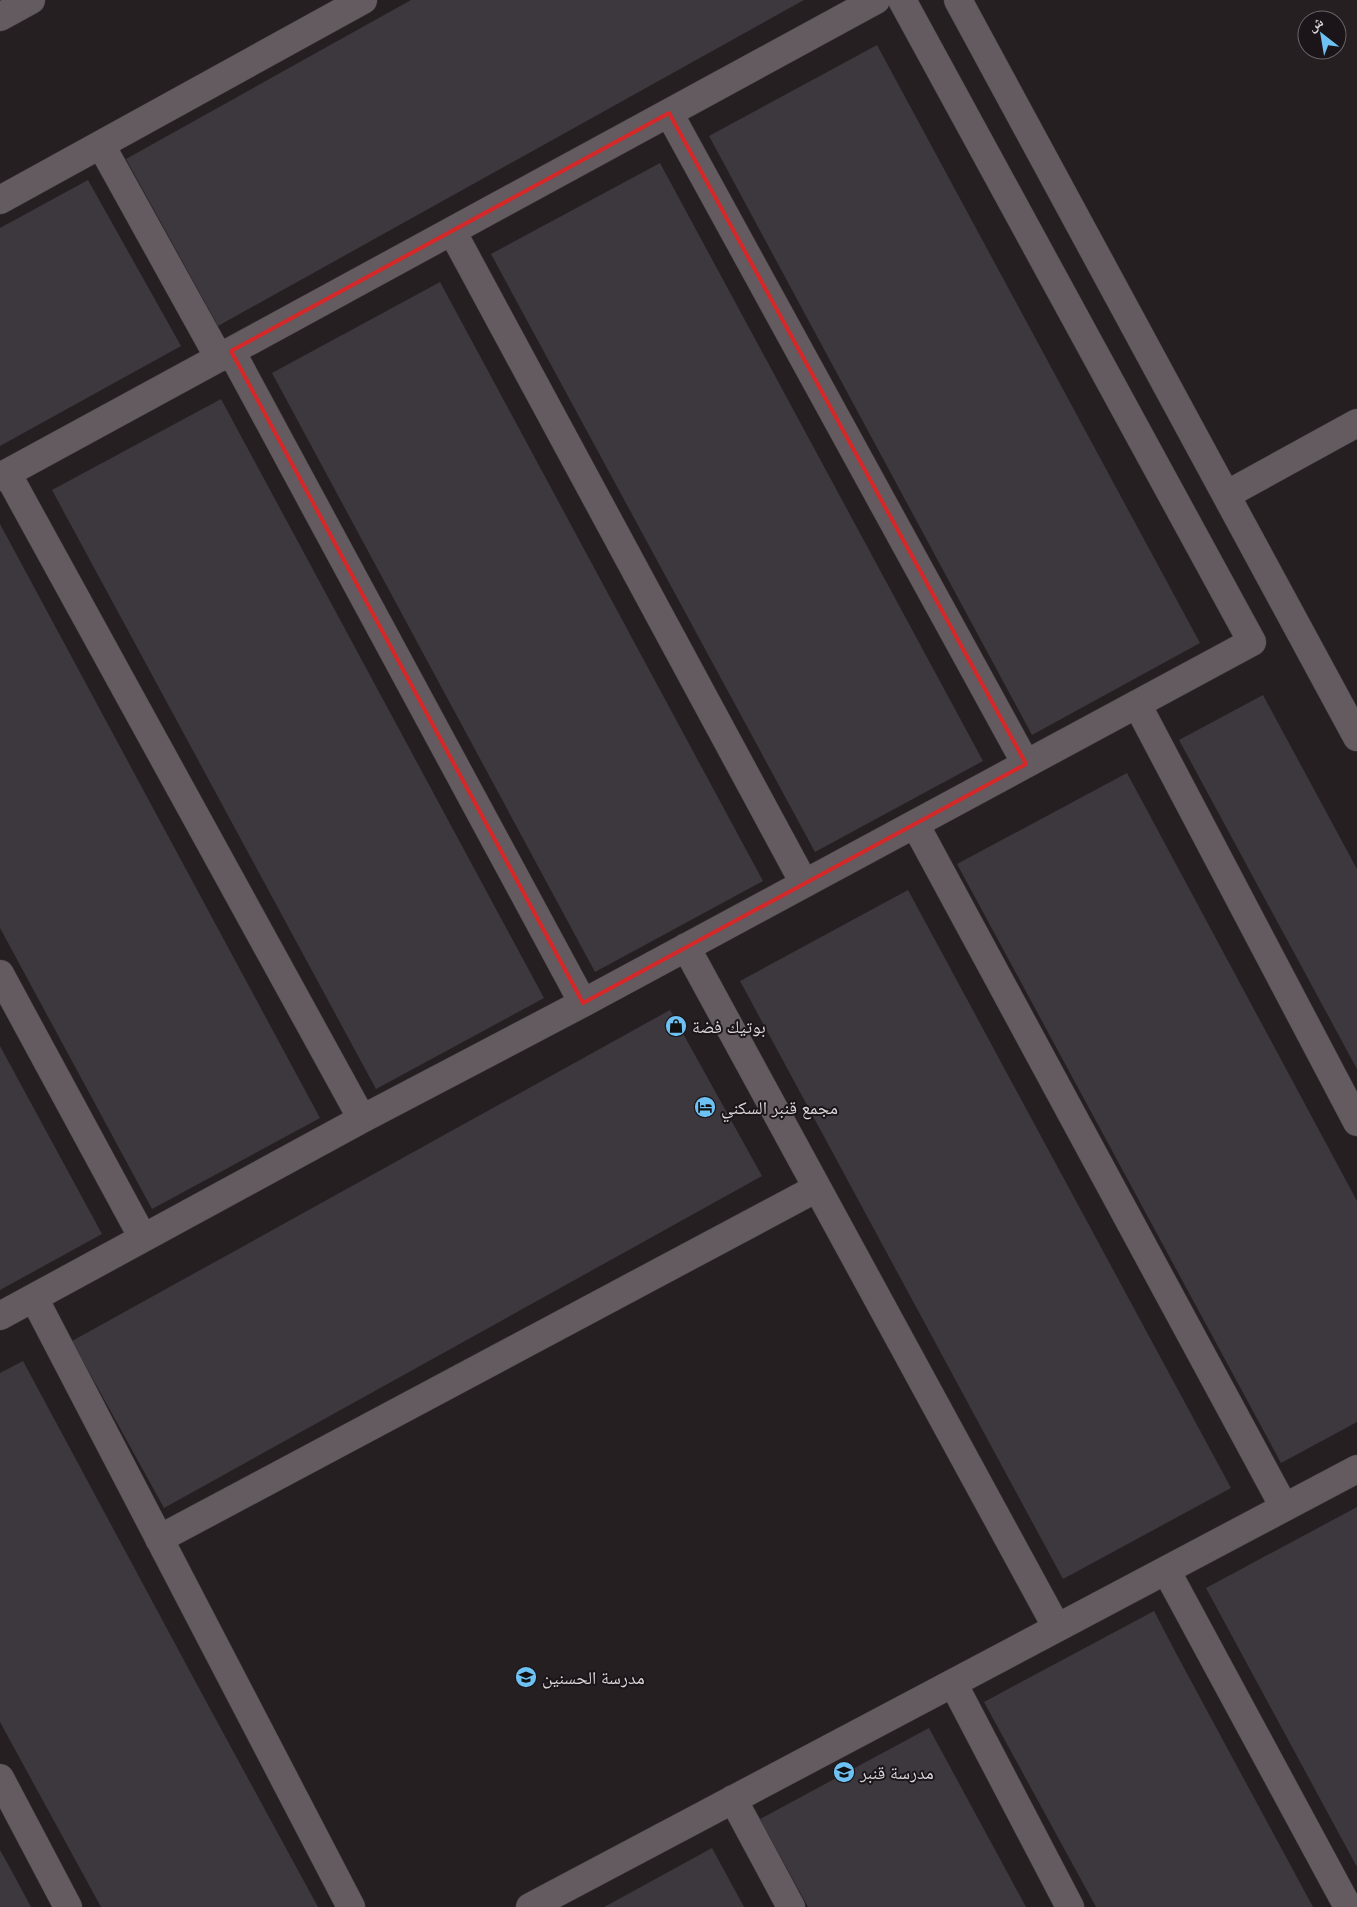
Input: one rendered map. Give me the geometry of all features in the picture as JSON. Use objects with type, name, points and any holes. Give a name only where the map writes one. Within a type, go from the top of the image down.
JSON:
[{"type":"street","points":[[0,17],[31,0]]},
{"type":"street","points":[[0,200],[363,0]]},
{"type":"street","points":[[362,1118],[4,475],[876,0]]},
{"type":"street","points":[[0,1316],[362,1118],[583,1003],[1252,642],[902,0]]},
{"type":"street","points":[[958,0],[1226,495],[1354,723]]},
{"type":"street","points":[[669,113],[1026,764]]},
{"type":"street","points":[[101,145],[225,355],[583,1003]]},
{"type":"street","points":[[452,231],[804,883]]},
{"type":"street","points":[[1226,495],[1357,423]]},
{"type":"street","points":[[1137,704],[1357,1122]]},
{"type":"street","points":[[915,824],[1284,1507]]},
{"type":"street","points":[[686,947],[1057,1628]]},
{"type":"street","points":[[0,974],[143,1238]]},
{"type":"street","points":[[160,1539],[817,1188]]},
{"type":"street","points":[[34,1298],[351,1907]]},
{"type":"street","points":[[530,1907],[1357,1468]]},
{"type":"street","points":[[1166,1570],[1348,1907]]},
{"type":"street","points":[[953,1683],[1070,1907]]},
{"type":"street","points":[[0,1778],[68,1907]]},
{"type":"street","points":[[734,1799],[791,1907]]},
{"type":"highlighted area","points":[[669,113],[1026,764],[583,1003],[231,351]]},
{"type":"building","points":[[411,0],[804,0],[218,326],[126,159]]},
{"type":"building","points":[[877,45],[1200,643],[1032,735],[709,136]]},
{"type":"building","points":[[660,163],[983,761],[815,852],[491,254]]},
{"type":"building","points":[[88,180],[181,346],[0,446],[0,228]]},
{"type":"building","points":[[440,282],[763,881],[595,972],[272,373]]},
{"type":"building","points":[[221,399],[544,998],[376,1089],[52,490]]},
{"type":"building","points":[[0,524],[320,1118],[152,1209],[0,928]]},
{"type":"building","points":[[1263,695],[1357,869],[1357,1069],[1179,740]]},
{"type":"building","points":[[1127,773],[1357,1201],[1357,1422],[1281,1463],[957,864]]},
{"type":"building","points":[[908,890],[1231,1488],[1063,1579],[740,981]]},
{"type":"building","points":[[670,1010],[762,1176],[164,1508],[72,1341]]},
{"type":"building","points":[[0,1046],[102,1234],[0,1290]]},
{"type":"building","points":[[23,1361],[318,1907],[101,1907],[0,1722],[0,1373]]},
{"type":"building","points":[[1357,1507],[1357,1867],[1206,1588]]},
{"type":"building","points":[[1154,1611],[1313,1907],[1096,1907],[984,1702]]},
{"type":"building","points":[[929,1728],[1026,1907],[808,1907],[760,1819]]},
{"type":"building","points":[[712,1848],[744,1907],[604,1907],[628,1894]]},
{"type":"building","points":[[0,1850],[9,1866],[31,1907],[0,1907]]},
{"type":"place","name":"بوتيك فضة","points":[[676,1026]]},
{"type":"place","name":"مجمع قنبر السكني","points":[[705,1107]]},
{"type":"place","name":"مدرسة الحسنين","points":[[526,1677]]},
{"type":"place","name":"مدرسة قنبر","points":[[844,1772]]}]
